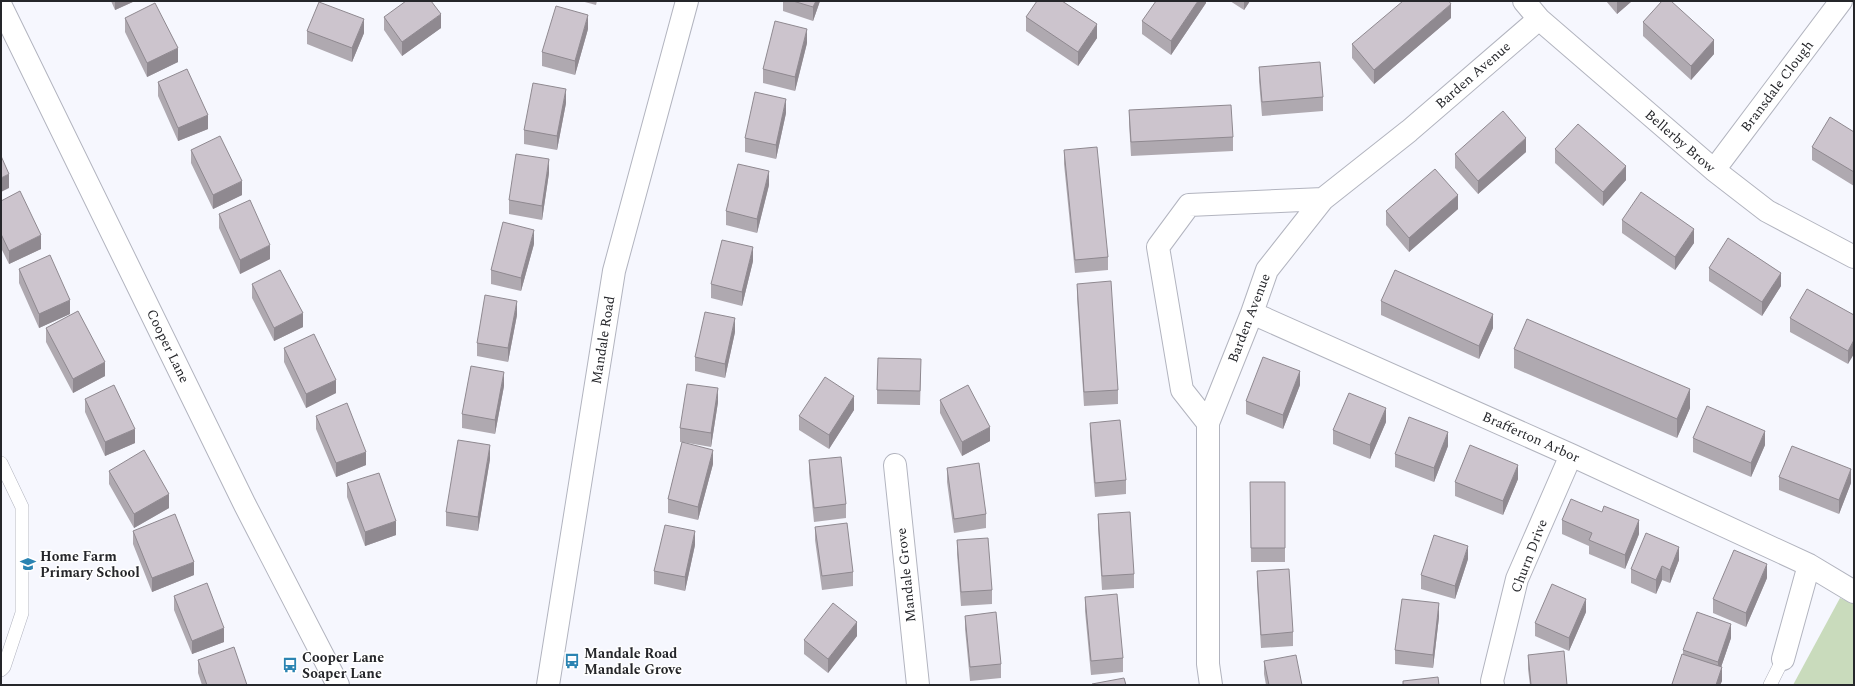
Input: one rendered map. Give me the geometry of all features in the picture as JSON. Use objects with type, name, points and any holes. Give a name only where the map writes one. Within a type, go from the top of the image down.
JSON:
[{"type":"street","name":"Mandale Road","points":[[548,685],[614,271],[687,1]]},
{"type":"street","name":"Bellerby Brow","points":[[1524,1],[1539,18],[1714,170],[1767,211],[1854,257]]},
{"type":"street","name":"Bransdale Clough","points":[[1714,170],[1841,1]]},
{"type":"street","name":"Cooper Lane","points":[[3,14],[242,498],[338,685]]},
{"type":"street","name":"Barden Avenue","points":[[1211,685],[1208,664],[1208,423],[1252,313],[1267,270],[1323,200],[1408,131],[1539,18]]},
{"type":"street","points":[[1208,423],[1182,390],[1158,247],[1189,205],[1323,200]]},
{"type":"street","name":"Brafferton Arbor","points":[[1252,313],[1571,455],[1809,566],[1854,592]]},
{"type":"street","name":"Churn Drive","points":[[1493,685],[1492,681],[1517,579],[1571,455]]},
{"type":"street","name":"Mandale Grove","points":[[895,465],[918,685]]},
{"type":"street","points":[[1782,658],[1809,566]]},
{"type":"lane","points":[[1,463],[22,507],[22,613],[4,667],[1,670]]},
{"type":"lane","points":[[1770,685],[1782,658]]},
{"type":"green space","points":[[1840,598],[1854,604],[1854,685],[1793,685]]},
{"type":"building","points":[[406,1],[431,1],[441,14],[402,42],[384,17]]},
{"type":"building","points":[[793,1],[816,1],[813,7]]},
{"type":"building","points":[[1037,1],[1062,1],[1097,24],[1078,52],[1026,17]]},
{"type":"building","points":[[1156,1],[1198,1],[1171,41],[1142,21]]},
{"type":"building","points":[[1403,1],[1449,1],[1451,4],[1374,70],[1352,44]]},
{"type":"building","points":[[1662,1],[1671,1],[1714,40],[1691,66],[1643,22]]},
{"type":"building","points":[[319,2],[364,19],[352,48],[307,31]]},
{"type":"building","points":[[155,3],[178,48],[147,63],[125,18]]},
{"type":"building","points":[[556,6],[588,15],[575,61],[542,52]]},
{"type":"building","points":[[775,21],[807,29],[795,77],[763,69]]},
{"type":"building","points":[[1320,62],[1323,97],[1262,102],[1259,67]]},
{"type":"building","points":[[187,69],[208,115],[178,128],[158,82]]},
{"type":"building","points":[[533,83],[566,89],[557,136],[524,130]]},
{"type":"building","points":[[755,92],[786,99],[776,145],[745,138]]},
{"type":"building","points":[[1231,105],[1233,137],[1131,142],[1129,110]]},
{"type":"building","points":[[1503,111],[1526,138],[1478,181],[1455,154]]},
{"type":"building","points":[[1830,117],[1854,132],[1854,172],[1812,147]]},
{"type":"building","points":[[1578,124],[1626,166],[1603,192],[1555,149]]},
{"type":"building","points":[[220,136],[242,181],[213,195],[191,150]]},
{"type":"building","points":[[1097,147],[1108,257],[1075,260],[1064,150]]},
{"type":"building","points":[[516,154],[549,159],[542,206],[509,200]]},
{"type":"building","points":[[1,156],[9,174],[1,178]]},
{"type":"building","points":[[738,164],[769,171],[757,219],[726,211]]},
{"type":"building","points":[[1435,169],[1458,195],[1409,238],[1386,211]]},
{"type":"building","points":[[20,191],[41,235],[9,251],[1,234],[1,201]]},
{"type":"building","points":[[1641,192],[1694,229],[1675,257],[1622,220]]},
{"type":"building","points":[[250,200],[270,245],[240,260],[219,214]]},
{"type":"building","points":[[503,222],[534,230],[521,278],[491,270]]},
{"type":"building","points":[[1728,238],[1781,273],[1762,302],[1709,268]]},
{"type":"building","points":[[722,240],[753,247],[742,292],[711,284]]},
{"type":"building","points":[[50,255],[70,300],[39,314],[19,269]]},
{"type":"building","points":[[280,270],[303,313],[274,328],[252,284]]},
{"type":"building","points":[[1395,270],[1493,314],[1479,346],[1381,301]]},
{"type":"building","points":[[1111,281],[1118,390],[1084,392],[1077,284]]},
{"type":"building","points":[[1807,289],[1854,315],[1854,340],[1848,351],[1790,318]]},
{"type":"building","points":[[485,295],[517,301],[508,348],[477,343]]},
{"type":"building","points":[[78,311],[105,362],[73,379],[46,328]]},
{"type":"building","points":[[705,312],[735,318],[725,364],[695,357]]},
{"type":"building","points":[[1527,319],[1690,389],[1677,419],[1514,349]]},
{"type":"building","points":[[314,334],[336,380],[306,394],[284,348]]},
{"type":"building","points":[[1263,357],[1300,371],[1283,415],[1246,401]]},
{"type":"building","points":[[878,358],[921,359],[920,391],[877,390]]},
{"type":"building","points":[[471,366],[504,372],[495,420],[462,414]]},
{"type":"building","points":[[825,377],[854,396],[829,435],[799,416]]},
{"type":"building","points":[[687,384],[718,388],[711,433],[680,428]]},
{"type":"building","points":[[114,385],[135,429],[105,442],[85,399]]},
{"type":"building","points":[[968,385],[990,427],[962,442],[940,400]]},
{"type":"building","points":[[1349,393],[1386,408],[1370,445],[1333,430]]},
{"type":"building","points":[[347,403],[366,452],[336,463],[316,416]]},
{"type":"building","points":[[1707,406],[1765,431],[1751,463],[1693,438]]},
{"type":"building","points":[[1409,417],[1448,432],[1434,468],[1395,454]]},
{"type":"building","points":[[1120,420],[1126,480],[1095,483],[1090,423]]},
{"type":"building","points":[[458,440],[490,445],[478,517],[446,512]]},
{"type":"building","points":[[682,442],[713,450],[698,507],[668,499]]},
{"type":"building","points":[[1470,445],[1518,465],[1503,501],[1455,482]]},
{"type":"building","points":[[1792,446],[1851,469],[1839,500],[1779,477]]},
{"type":"building","points":[[144,450],[169,494],[134,514],[109,471]]},
{"type":"building","points":[[841,457],[846,504],[814,508],[809,460]]},
{"type":"building","points":[[979,463],[986,514],[954,519],[947,468]]},
{"type":"building","points":[[379,473],[396,521],[365,532],[347,483]]},
{"type":"building","points":[[1250,482],[1285,482],[1285,548],[1251,548]]},
{"type":"building","points":[[1571,499],[1602,512],[1604,506],[1639,520],[1625,555],[1589,540],[1592,533],[1562,520]]},
{"type":"building","points":[[1130,512],[1134,574],[1102,576],[1098,514]]},
{"type":"building","points":[[175,514],[194,562],[152,578],[133,531]]},
{"type":"building","points":[[847,523],[853,572],[822,576],[815,527]]},
{"type":"building","points":[[665,525],[695,531],[685,577],[654,571]]},
{"type":"building","points":[[1646,533],[1679,547],[1670,570],[1662,566],[1656,580],[1631,569]]},
{"type":"building","points":[[1434,535],[1468,546],[1455,586],[1421,575]]},
{"type":"building","points":[[988,538],[992,590],[961,592],[957,540]]},
{"type":"building","points":[[1734,550],[1767,564],[1746,613],[1713,599]]},
{"type":"building","points":[[1289,569],[1293,632],[1261,635],[1257,571]]},
{"type":"building","points":[[207,583],[224,628],[192,641],[174,596]]},
{"type":"building","points":[[1552,584],[1586,599],[1569,638],[1535,623]]},
{"type":"building","points":[[1117,594],[1123,658],[1091,661],[1085,597]]},
{"type":"building","points":[[1402,599],[1439,603],[1433,655],[1395,650]]},
{"type":"building","points":[[833,603],[857,622],[828,659],[804,640]]},
{"type":"building","points":[[996,612],[1001,664],[970,667],[965,616]]},
{"type":"building","points":[[1697,612],[1731,624],[1718,662],[1683,650]]},
{"type":"building","points":[[234,647],[247,685],[207,685],[198,660]]},
{"type":"building","points":[[1564,651],[1567,685],[1531,685],[1528,655]]},
{"type":"building","points":[[1682,654],[1722,667],[1716,685],[1672,684]]},
{"type":"building","points":[[1296,655],[1302,685],[1269,685],[1264,661]]},
{"type":"building","points":[[1438,677],[1439,685],[1403,685],[1403,681]]},
{"type":"building","points":[[1124,678],[1126,685],[1092,685],[1092,684]]},
{"type":"place","name":"Home Farm Primary School","points":[[28,564]]},
{"type":"place","name":"Mandale Road Mandale Grove","points":[[572,661]]},
{"type":"place","name":"Cooper Lane Soaper Lane","points":[[290,665]]}]
